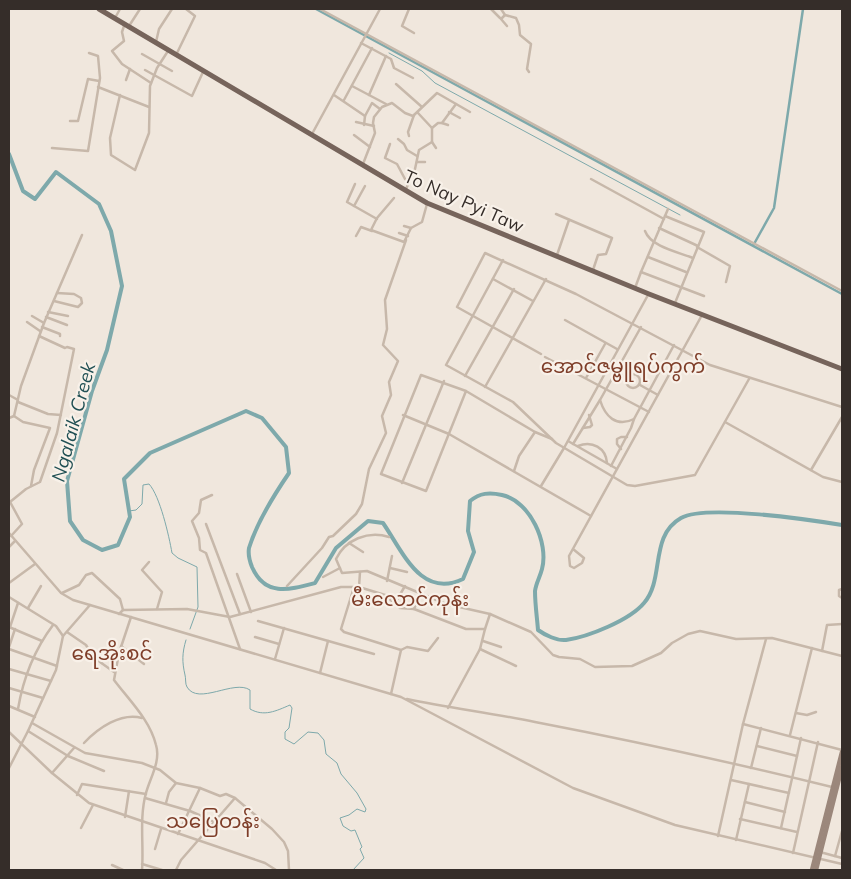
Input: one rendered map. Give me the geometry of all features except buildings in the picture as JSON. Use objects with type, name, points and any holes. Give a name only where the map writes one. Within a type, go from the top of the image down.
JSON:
[{"type":"main road","name":"To Nay Pyi Taw","points":[[99,9],[126,27],[427,203],[649,294],[842,369]]},
{"type":"main road","points":[[837,788],[842,751]]},
{"type":"main road","points":[[812,870],[842,767]]},
{"type":"main road","points":[[816,870],[817,858]]},
{"type":"street","points":[[114,19],[120,9]]},
{"type":"street","points":[[140,9],[122,32],[124,41],[112,52],[122,64],[152,82]]},
{"type":"street","points":[[155,44],[159,37],[159,29],[172,9]]},
{"type":"street","points":[[176,56],[195,16],[186,9]]},
{"type":"street","points":[[320,9],[365,36],[755,243],[842,292]]},
{"type":"street","points":[[311,135],[380,9]]},
{"type":"street","points":[[409,9],[402,26],[414,33]]},
{"type":"street","points":[[491,9],[507,26]]},
{"type":"street","points":[[501,9],[504,15],[516,18],[520,35],[530,44],[527,69],[529,72]]},
{"type":"street","points":[[501,19],[504,15]]},
{"type":"street","points":[[361,43],[393,60],[393,67],[412,78]]},
{"type":"street","points":[[344,100],[372,48]]},
{"type":"street","points":[[120,95],[110,138],[110,155],[135,170],[149,133],[148,107],[152,82],[159,64],[168,51]]},
{"type":"street","points":[[52,148],[88,151],[99,81],[98,56],[89,53]]},
{"type":"street","points":[[142,54],[172,71]]},
{"type":"street","points":[[369,95],[386,56]]},
{"type":"street","points":[[126,80],[130,69]]},
{"type":"street","points":[[145,70],[193,96],[203,72]]},
{"type":"street","points":[[70,121],[77,122],[88,79],[99,81]]},
{"type":"street","points":[[396,84],[422,107]]},
{"type":"street","points":[[352,86],[386,104]]},
{"type":"street","points":[[98,87],[148,107]]},
{"type":"street","points":[[363,166],[375,133],[373,120],[380,109],[386,104],[392,103],[405,113],[414,115],[437,93],[470,112]]},
{"type":"street","points":[[334,95],[365,116]]},
{"type":"street","points":[[364,125],[365,116],[372,103],[380,109]]},
{"type":"street","points":[[442,123],[456,104]]},
{"type":"street","points":[[449,112],[460,118]]},
{"type":"street","points":[[418,113],[432,128],[432,142],[436,148]]},
{"type":"street","points":[[409,136],[408,132],[414,115]]},
{"type":"street","points":[[356,122],[374,126]]},
{"type":"street","points":[[432,128],[438,123],[448,125]]},
{"type":"street","points":[[354,135],[370,147]]},
{"type":"street","points":[[398,139],[407,150],[417,156]]},
{"type":"street","points":[[405,191],[420,148],[432,142]]},
{"type":"street","points":[[390,144],[384,157],[394,161],[409,182]]},
{"type":"street","points":[[394,161],[396,155]]},
{"type":"street","points":[[416,162],[425,162]]},
{"type":"street","points":[[591,179],[665,218],[703,231],[674,304]]},
{"type":"street","points":[[355,184],[347,201],[377,219]]},
{"type":"street","points":[[354,206],[365,186]]},
{"type":"street","points":[[372,231],[377,219],[394,198]]},
{"type":"street","points":[[288,586],[322,548],[329,537],[333,536],[356,514],[362,504],[369,469],[386,433],[382,416],[392,395],[390,382],[398,361],[383,345],[387,329],[384,307],[406,240],[411,228],[422,222],[427,203]]},
{"type":"street","points":[[635,288],[668,209]]},
{"type":"street","points":[[556,214],[612,238],[606,254],[598,255],[593,271]]},
{"type":"street","points":[[556,256],[569,220]]},
{"type":"street","points":[[404,226],[411,228]]},
{"type":"street","points":[[356,236],[361,227],[404,242],[406,240]]},
{"type":"street","points":[[660,228],[698,246],[730,265],[726,282]]},
{"type":"street","points":[[645,231],[648,238],[654,243],[692,258]]},
{"type":"street","points":[[399,232],[408,236]]},
{"type":"street","points":[[14,416],[46,317],[82,235]]},
{"type":"street","points":[[541,354],[457,306],[484,255],[488,253],[546,279],[632,322],[710,365],[749,379],[842,407]]},
{"type":"street","points":[[648,257],[687,272]]},
{"type":"street","points":[[503,260],[446,364],[513,402],[564,448],[627,485],[635,486],[695,475],[749,379]]},
{"type":"street","points":[[641,272],[704,296]]},
{"type":"street","points":[[493,279],[534,301]]},
{"type":"street","points":[[485,387],[546,279]]},
{"type":"street","points":[[465,376],[514,289]]},
{"type":"street","points":[[54,302],[78,307],[82,304],[81,298],[74,294],[57,293]]},
{"type":"street","points":[[541,486],[649,294]]},
{"type":"street","points":[[48,312],[68,316]]},
{"type":"street","points":[[573,549],[584,558],[582,563],[574,568],[570,566],[569,557],[573,549],[702,315]]},
{"type":"street","points":[[32,316],[43,325],[60,334],[60,336]]},
{"type":"street","points":[[46,317],[67,325]]},
{"type":"street","points":[[565,320],[605,344],[617,348]]},
{"type":"street","points":[[27,322],[41,331]]},
{"type":"street","points":[[573,444],[617,372],[641,327]]},
{"type":"street","points":[[39,336],[74,350],[57,433],[40,482],[9,501],[22,524],[10,535],[61,593],[119,614],[401,697],[448,708],[507,716],[837,788]]},
{"type":"street","points":[[586,378],[605,344]]},
{"type":"street","points":[[612,466],[632,428],[634,419],[674,346]]},
{"type":"street","points":[[545,356],[649,412]]},
{"type":"street","points":[[607,367],[627,378]]},
{"type":"street","points":[[466,392],[426,491],[381,473],[421,374],[466,392],[534,432],[552,439]]},
{"type":"street","points":[[631,374],[636,374],[641,380],[640,385],[634,389],[629,387],[626,382],[627,378],[631,374]]},
{"type":"street","points":[[402,483],[444,382]]},
{"type":"street","points":[[640,385],[658,395]]},
{"type":"street","points":[[9,395],[44,412],[60,416]]},
{"type":"street","points":[[600,400],[607,417],[615,421],[624,422],[634,419]]},
{"type":"street","points":[[595,407],[603,409]]},
{"type":"street","points":[[403,415],[450,434],[591,516]]},
{"type":"street","points":[[582,428],[592,425],[590,415]]},
{"type":"street","points":[[9,418],[14,416]]},
{"type":"street","points":[[14,416],[22,422],[50,428],[34,470],[31,486]]},
{"type":"street","points":[[812,470],[842,417]]},
{"type":"street","points":[[624,422],[632,428]]},
{"type":"street","points":[[725,422],[829,479],[842,482]]},
{"type":"street","points":[[514,471],[519,456],[534,432]]},
{"type":"street","points":[[620,449],[617,444],[618,439],[621,436],[627,437]]},
{"type":"street","points":[[568,441],[617,469]]},
{"type":"street","points":[[577,446],[588,443],[600,448],[604,451],[607,463]]},
{"type":"street","points":[[212,495],[201,500],[199,512],[192,521],[199,538],[200,550],[206,553],[240,649]]},
{"type":"street","points":[[206,524],[240,614]]},
{"type":"street","points":[[389,537],[368,535],[349,543],[337,557],[340,568],[345,574],[367,571],[387,581],[404,586],[446,604],[490,614],[531,632],[553,655],[580,659],[595,667],[625,668],[644,662],[680,638],[700,631],[736,639],[772,638],[842,656]]},
{"type":"street","points":[[9,547],[15,541]]},
{"type":"street","points":[[349,543],[363,552]]},
{"type":"street","points":[[387,581],[392,556]]},
{"type":"street","points":[[150,562],[142,570],[162,592],[157,609]]},
{"type":"street","points":[[9,583],[35,564]]},
{"type":"street","points":[[323,578],[340,568]]},
{"type":"street","points":[[390,568],[407,572]]},
{"type":"street","points":[[359,587],[360,572]]},
{"type":"street","points":[[61,593],[79,585],[86,575],[92,573],[120,599],[123,610]]},
{"type":"street","points":[[237,574],[251,612]]},
{"type":"street","points":[[28,608],[41,586]]},
{"type":"street","points":[[395,603],[404,586]]},
{"type":"street","points":[[354,587],[341,629],[344,632],[401,650],[408,647],[428,651],[438,638]]},
{"type":"street","points":[[119,614],[123,610],[157,609],[193,610],[230,617],[342,588],[359,587],[385,595],[400,608],[414,609],[466,629],[485,629]]},
{"type":"street","points":[[842,589],[839,590],[838,596],[842,598]]},
{"type":"street","points":[[414,609],[422,594]]},
{"type":"street","points":[[9,597],[53,625],[63,636]]},
{"type":"street","points":[[18,602],[9,627],[42,641]]},
{"type":"street","points":[[9,768],[32,724],[51,681],[57,666],[63,636],[90,605]]},
{"type":"street","points":[[448,708],[480,649],[490,614]]},
{"type":"street","points":[[130,617],[114,672],[114,680],[136,707],[157,746],[155,768],[145,798],[142,870]]},
{"type":"street","points":[[258,621],[374,654]]},
{"type":"street","points":[[822,651],[825,626],[828,624],[842,624]]},
{"type":"street","points":[[18,709],[21,691],[34,659],[42,641],[53,625]]},
{"type":"street","points":[[275,659],[284,628]]},
{"type":"street","points":[[15,629],[9,648],[34,659],[57,666]]},
{"type":"street","points":[[66,632],[86,645],[93,657],[114,672]]},
{"type":"street","points":[[255,637],[279,644]]},
{"type":"street","points":[[718,836],[743,724],[766,639]]},
{"type":"street","points":[[320,672],[328,641]]},
{"type":"street","points":[[483,641],[501,648]]},
{"type":"street","points":[[121,646],[144,664]]},
{"type":"street","points":[[790,735],[812,648]]},
{"type":"street","points":[[480,649],[516,666]]},
{"type":"street","points":[[391,694],[401,650]]},
{"type":"street","points":[[100,653],[102,664]]},
{"type":"street","points":[[9,669],[51,681]]},
{"type":"street","points":[[9,688],[42,698]]},
{"type":"street","points":[[401,697],[579,790],[675,825],[842,864]]},
{"type":"street","points":[[9,706],[35,716]]},
{"type":"street","points":[[796,713],[816,712]]},
{"type":"street","points":[[84,743],[93,734],[116,720],[133,715],[142,718]]},
{"type":"street","points":[[32,724],[74,748],[105,758],[136,762],[155,768],[176,783],[200,788],[220,796],[226,794],[235,798],[272,828],[284,842],[288,851],[289,870]]},
{"type":"street","points":[[743,724],[818,742],[842,751]]},
{"type":"street","points":[[751,768],[761,728]]},
{"type":"street","points":[[28,731],[68,756],[104,771]]},
{"type":"street","points":[[9,732],[77,796],[93,805],[264,863],[276,870]]},
{"type":"street","points":[[781,828],[801,738]]},
{"type":"street","points":[[793,853],[818,742]]},
{"type":"street","points":[[757,746],[798,756]]},
{"type":"street","points":[[52,773],[74,748]]},
{"type":"street","points":[[730,780],[789,794]]},
{"type":"street","points":[[166,804],[169,792],[176,783]]},
{"type":"street","points":[[77,796],[82,784],[146,794]]},
{"type":"street","points":[[736,840],[749,784]]},
{"type":"street","points":[[178,834],[200,788]]},
{"type":"street","points":[[125,817],[129,791]]},
{"type":"street","points":[[145,798],[190,810],[215,822]]},
{"type":"street","points":[[176,870],[181,860],[235,798]]},
{"type":"street","points":[[745,802],[785,812]]},
{"type":"street","points":[[81,828],[93,805]]},
{"type":"street","points":[[740,819],[797,832]]},
{"type":"street","points":[[155,849],[161,829]]},
{"type":"street","points":[[835,856],[842,839],[842,831]]},
{"type":"street","points":[[819,851],[842,858]]},
{"type":"street","points":[[142,864],[162,870]]},
{"type":"street","points":[[112,865],[123,870]]},
{"type":"waterway","points":[[316,9],[842,294]]},
{"type":"waterway","points":[[754,244],[774,208],[803,9]]},
{"type":"waterway","points":[[389,53],[422,71],[435,83],[680,215]]},
{"type":"waterway","name":"Ngalaik Creek","points":[[9,154],[23,191],[35,199],[56,172],[99,204],[111,231],[122,286],[107,350],[92,391],[67,481],[70,521],[83,540],[102,550],[118,545],[130,517],[124,479],[150,453],[246,411],[262,418],[286,447],[289,473],[261,519],[249,548],[249,558],[257,577],[271,587],[279,589],[296,588],[315,583],[336,548],[368,521],[383,523],[406,559],[425,578],[436,583],[448,584],[463,579],[474,552],[468,531],[470,501],[481,495],[497,494],[512,499],[521,505],[535,524],[543,547],[542,569],[535,591],[538,630],[559,640],[566,640],[608,627],[629,616],[644,603],[654,582],[661,546],[665,536],[671,526],[681,518],[712,512],[759,514],[842,525]]},
{"type":"waterway","points":[[129,511],[136,510],[142,504],[143,485],[149,484],[157,497],[172,553],[197,567],[198,607],[190,629]]},
{"type":"waterway","points":[[186,640],[183,666],[186,686],[192,692],[199,694],[243,687],[250,690],[250,709],[260,713],[270,712],[290,705],[292,708],[289,728],[285,732],[285,739],[294,744],[308,732],[318,733],[324,740],[326,754],[337,763],[341,774],[357,793],[366,809],[365,812],[357,809],[349,815],[340,818],[343,826],[351,831],[355,830],[362,847],[360,849],[364,858],[353,870]]},
{"type":"district","name":"အောင်ဇမ္ဗူရပ်ကွက်","points":[[623,365]]},
{"type":"district","name":"မီးလောင်ကုန်း","points":[[410,598]]},
{"type":"district","name":"ရေအိုးစင်","points":[[112,652]]},
{"type":"district","name":"သပြေတန်း","points":[[213,820]]}]
